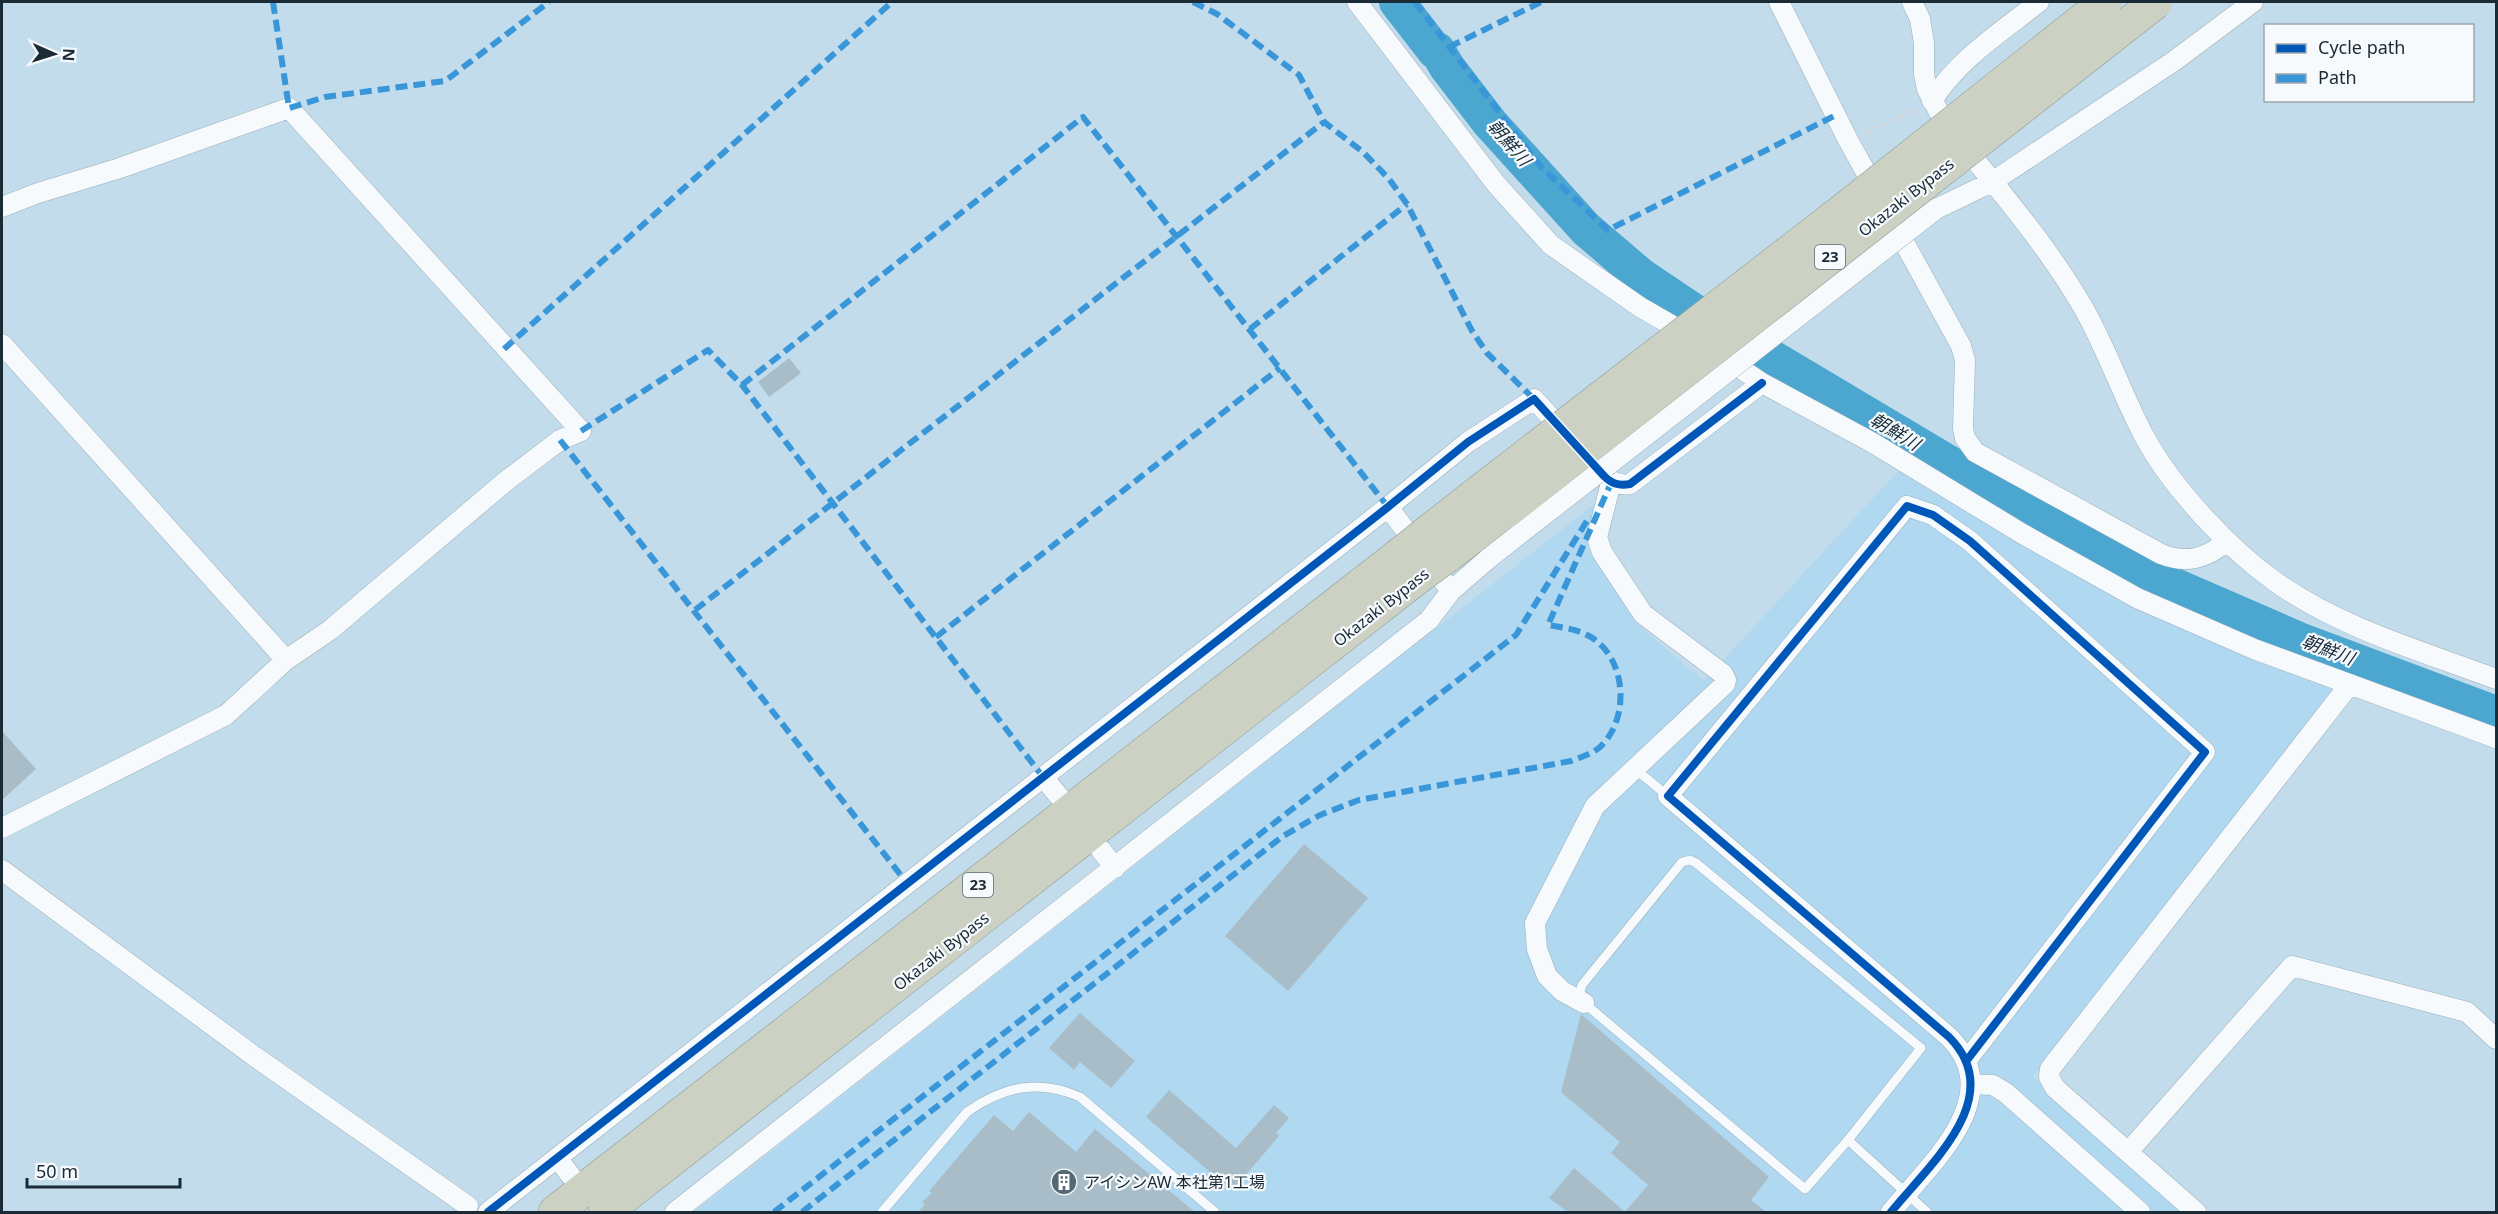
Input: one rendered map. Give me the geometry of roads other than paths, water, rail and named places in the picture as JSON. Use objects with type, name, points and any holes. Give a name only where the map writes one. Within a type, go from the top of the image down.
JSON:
[{"type":"highway","name":"Okazaki Bypass","points":[[1495,500],[1847,207],[2105,2]]},
{"type":"highway","name":"Okazaki Bypass","points":[[555,1212],[2156,2]]},
{"type":"highway","name":"23","points":[[2048,85],[2176,2]]},
{"type":"highway","name":"Okazaki Bypass","points":[[605,1212],[1408,567]]},
{"type":"street","points":[[1357,2],[1496,184],[1551,245],[1640,307],[1669,322],[1762,383],[1873,443],[2021,533],[2137,598],[2254,649],[2496,738]]},
{"type":"street","points":[[1779,2],[1848,140],[1961,346],[1965,360],[1963,428],[1969,446],[2161,554],[2174,559],[2194,559],[2211,554],[2227,541]]},
{"type":"street","points":[[1912,2],[1920,19],[1924,43],[1924,74],[1932,101],[1943,120],[2061,273],[2084,308],[2108,355],[2134,416],[2160,462],[2227,541],[2276,582],[2346,623],[2496,679]]},
{"type":"street","points":[[1932,101],[1944,82],[1963,62],[2039,2]]},
{"type":"street","points":[[675,1212],[1429,620],[1451,591],[1489,558],[1936,209],[1992,182],[2174,62],[2253,2]]},
{"type":"street","points":[[2,207],[289,108],[581,431],[560,440],[506,481],[330,630],[286,660],[226,715],[2,828]]},
{"type":"street","points":[[2,344],[286,660]]},
{"type":"street","points":[[488,1212],[1468,442],[1534,399],[1611,483],[1620,486],[1630,484],[1762,383]]},
{"type":"street","points":[[1584,1003],[1562,991],[1547,976],[1537,949],[1535,923],[1595,806],[1725,684],[1726,680],[1723,674],[1642,614],[1602,552],[1597,537],[1611,483]]},
{"type":"street","points":[[1891,1212],[1960,1126],[1972,1084],[1967,1060],[1949,1037],[1668,796],[1907,506],[1933,514],[1970,541],[2205,752],[1967,1060]]},
{"type":"street","points":[[1388,507],[1451,591]]},
{"type":"street","points":[[2196,1212],[2055,1088],[2049,1077],[2050,1069],[2350,684]]},
{"type":"street","points":[[1043,777],[1062,800]]},
{"type":"street","points":[[1101,850],[1115,868]]},
{"type":"street","points":[[2,870],[236,1043],[468,1206]]},
{"type":"street","points":[[2128,1152],[2292,966],[2467,1012],[2496,1039]]},
{"type":"street","points":[[1972,1084],[1993,1085],[2006,1093],[2139,1212]]},
{"type":"street","points":[[558,1159],[571,1176]]},
{"type":"lane","points":[[1635,768],[1668,796]]},
{"type":"lane","points":[[1690,860],[1696,863],[1921,1048],[1848,1140],[1805,1189],[1584,1003],[1580,992],[1582,985],[1682,862],[1690,860]]},
{"type":"lane","points":[[882,1212],[967,1112],[985,1100],[1026,1087],[1063,1090],[1080,1097],[1215,1212]]},
{"type":"lane","points":[[1848,1140],[1927,1212]]},
{"type":"waterway","name":"朝鮮川","points":[[1397,2],[1435,51],[1437,50],[1447,67],[1490,123],[1586,229],[1641,276],[1690,309],[1945,461],[2154,577],[2299,640],[2496,714]]},
{"type":"place","name":"アイシンAW 本社第1工場","points":[[1064,1182]]}]
